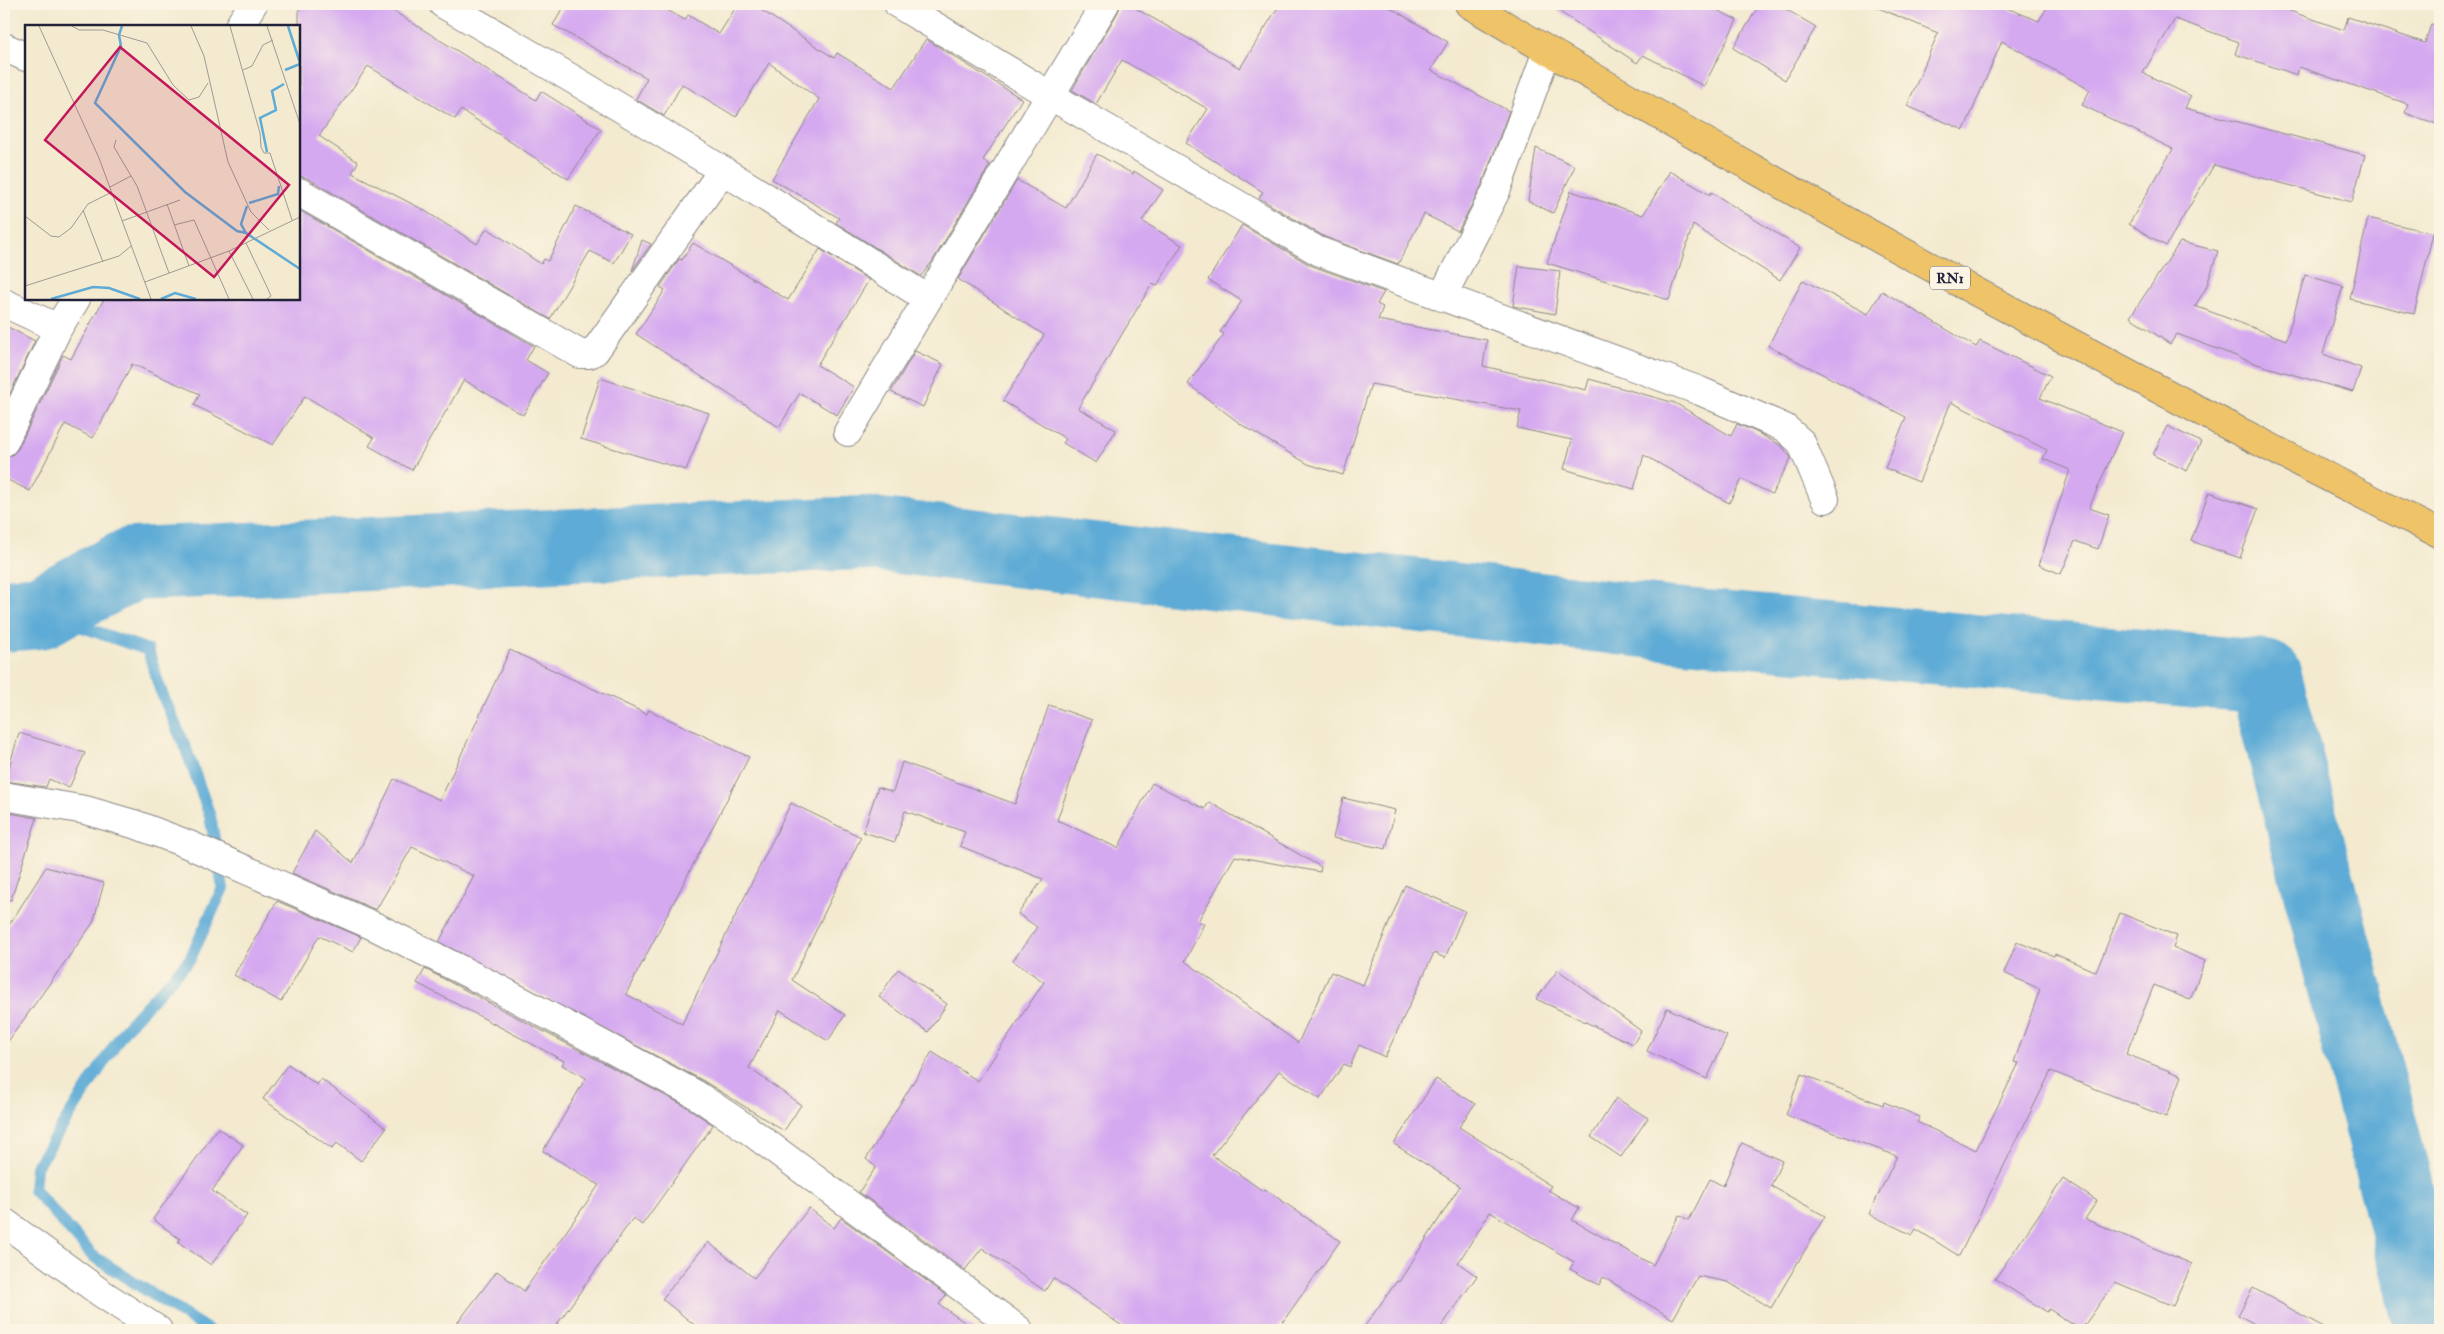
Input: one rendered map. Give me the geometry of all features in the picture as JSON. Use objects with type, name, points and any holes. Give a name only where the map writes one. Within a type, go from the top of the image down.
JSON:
[{"type":"highway","name":"RN1","points":[[1469,4],[1496,11],[1547,51],[1956,281],[2440,534]]},
{"type":"street","points":[[240,25],[253,4]]},
{"type":"street","points":[[443,4],[515,44],[723,170],[928,299]]},
{"type":"street","points":[[898,4],[1051,96],[1318,251],[1700,391],[1786,428],[1801,442],[1825,499]]},
{"type":"street","points":[[848,432],[1105,4]]},
{"type":"street","points":[[4,47],[25,57]]},
{"type":"street","points":[[1442,297],[1496,191],[1547,51]]},
{"type":"street","points":[[300,193],[580,354],[589,354],[595,351],[723,170]]},
{"type":"street","points":[[4,442],[58,328],[75,300]]},
{"type":"street","points":[[4,303],[58,328]]},
{"type":"street","points":[[4,796],[85,810],[137,825],[187,844],[376,927],[497,988],[695,1094],[746,1128],[1019,1330]]},
{"type":"street","points":[[4,1222],[102,1293],[158,1330]]},
{"type":"building","points":[[299,4],[382,4],[536,100],[541,91],[601,129],[568,179],[461,110],[455,119],[368,66],[319,136],[358,162],[352,173],[422,209],[477,244],[487,228],[541,264],[544,259],[548,261],[576,206],[631,234],[614,263],[590,251],[550,319],[307,178],[300,176]]},
{"type":"building","points":[[566,4],[656,4],[685,20],[688,15],[719,34],[738,4],[752,4],[834,58],[837,53],[894,88],[926,39],[1022,99],[983,160],[990,165],[932,262],[921,276],[836,223],[839,218],[772,179],[819,99],[769,63],[736,117],[682,84],[664,116],[636,99],[647,78],[553,25]]},
{"type":"building","points":[[1121,4],[1128,4],[1240,68],[1280,4],[1384,4],[1448,42],[1431,70],[1509,111],[1482,185],[1458,231],[1424,214],[1398,264],[1325,237],[1259,198],[1263,192],[1186,143],[1208,109],[1122,60],[1096,104],[1072,90]]},
{"type":"building","points":[[1548,4],[1705,4],[1737,20],[1704,86],[1643,55],[1637,63]]},
{"type":"building","points":[[1760,4],[1777,4],[1816,27],[1785,80],[1733,48]]},
{"type":"building","points":[[1869,4],[1997,4],[2039,21],[2049,4],[2270,4],[2344,30],[2348,17],[2425,43],[2431,24],[2440,25],[2440,125],[2405,113],[2408,104],[2299,67],[2297,75],[2235,54],[2239,42],[2175,19],[2143,73],[2191,96],[2185,108],[2365,155],[2352,202],[2214,165],[2166,246],[2129,224],[2173,149],[2082,105],[2090,90],[2002,41],[1964,130],[1907,106],[1938,33]]},
{"type":"building","points":[[1536,148],[1575,166],[1553,213],[1528,201]]},
{"type":"building","points":[[1097,154],[1133,174],[1134,171],[1163,190],[1142,221],[1182,245],[1157,286],[1152,284],[1078,408],[1116,430],[1096,463],[1063,443],[1066,439],[1003,401],[1044,335],[958,279],[1017,180],[1066,208]]},
{"type":"building","points":[[1670,171],[1710,195],[1711,192],[1800,248],[1780,280],[1693,225],[1669,300],[1547,263],[1571,191],[1643,215]]},
{"type":"building","points":[[300,211],[534,346],[526,360],[548,373],[523,415],[464,380],[412,470],[369,446],[374,438],[305,396],[273,445],[194,405],[200,394],[132,364],[93,438],[65,424],[30,491],[4,478],[4,457],[12,455],[18,449],[63,355],[71,359],[103,300],[300,300]]},
{"type":"building","points":[[2368,218],[2433,233],[2414,314],[2350,299]]},
{"type":"building","points":[[1242,225],[1310,265],[1384,292],[1377,304],[1383,307],[1378,320],[1487,340],[1483,366],[1586,390],[1589,379],[1675,403],[1731,436],[1737,424],[1754,431],[1782,446],[1791,458],[1772,494],[1742,479],[1729,503],[1644,455],[1634,489],[1564,469],[1572,440],[1517,428],[1521,411],[1371,384],[1343,475],[1308,464],[1242,425],[1188,384],[1224,334],[1220,332],[1242,301],[1208,280]]},
{"type":"building","points":[[642,240],[651,244],[632,271]]},
{"type":"building","points":[[2180,242],[2218,251],[2206,288],[2195,306],[2286,340],[2305,275],[2343,286],[2323,354],[2361,368],[2353,392],[2260,365],[2177,334],[2170,344],[2130,317]]},
{"type":"building","points":[[693,243],[788,300],[820,249],[869,280],[817,365],[854,387],[837,415],[800,393],[779,427],[636,334],[665,290],[660,287],[679,259],[682,260]]},
{"type":"building","points":[[1519,266],[1560,271],[1555,314],[1513,306]]},
{"type":"building","points":[[1803,280],[1868,314],[1882,291],[1976,347],[1980,341],[2051,376],[2040,398],[2122,432],[2089,508],[2109,515],[2098,549],[2075,541],[2061,574],[2039,565],[2070,470],[2043,459],[2047,450],[1951,402],[1919,482],[1885,468],[1906,417],[1768,346]]},
{"type":"building","points":[[4,325],[35,341],[4,406]]},
{"type":"building","points":[[915,351],[943,364],[923,407],[891,392]]},
{"type":"building","points":[[600,378],[709,413],[686,470],[581,439]]},
{"type":"building","points":[[2167,426],[2201,442],[2187,471],[2153,455]]},
{"type":"building","points":[[2209,492],[2258,509],[2240,558],[2191,541]]},
{"type":"building","points":[[510,650],[647,714],[649,710],[749,757],[626,994],[682,1024],[791,803],[861,837],[792,980],[845,1015],[828,1041],[780,1010],[749,1068],[801,1105],[784,1131],[702,1080],[439,942],[474,876],[412,847],[376,910],[292,873],[315,831],[353,863],[394,779],[440,800]]},
{"type":"building","points":[[1049,705],[1092,720],[1057,820],[1118,848],[1152,783],[1205,809],[1209,802],[1321,867],[1320,872],[1235,856],[1198,921],[1204,924],[1185,961],[1298,1043],[1331,972],[1363,985],[1405,885],[1465,911],[1445,958],[1434,953],[1385,1057],[1359,1045],[1350,1067],[1344,1064],[1320,1099],[1279,1071],[1212,1155],[1340,1241],[1277,1330],[1128,1330],[1053,1278],[1045,1291],[982,1248],[965,1270],[859,1192],[876,1167],[866,1159],[932,1052],[978,1081],[1044,982],[1013,961],[1037,927],[1018,914],[1043,879],[960,846],[965,832],[905,811],[895,842],[863,832],[878,787],[893,792],[902,762],[1015,804]]},
{"type":"building","points":[[19,733],[85,753],[69,788],[49,779],[46,787],[5,781]]},
{"type":"building","points":[[1343,798],[1395,810],[1386,849],[1333,838]]},
{"type":"building","points":[[4,812],[37,818],[11,900],[4,899]]},
{"type":"building","points":[[46,867],[104,883],[93,923],[4,1047],[4,933]]},
{"type":"building","points":[[277,901],[361,937],[353,952],[319,936],[281,1002],[234,975]]},
{"type":"building","points":[[2120,913],[2177,936],[2173,947],[2205,961],[2190,1000],[2154,985],[2126,1054],[2182,1076],[2166,1117],[2051,1071],[1959,1256],[1916,1229],[1912,1235],[1869,1214],[1897,1156],[1786,1115],[1801,1074],[1883,1105],[1884,1102],[1920,1117],[1917,1122],[1976,1150],[2019,1063],[2014,1062],[2040,989],[2004,973],[2017,942],[2054,956],[2055,954],[2096,972]]},
{"type":"building","points":[[425,969],[687,1107],[713,1125],[642,1225],[633,1218],[553,1330],[452,1330],[497,1271],[524,1291],[599,1185],[543,1151],[586,1078],[562,1065],[564,1061],[417,983]]},
{"type":"building","points":[[898,969],[947,1004],[928,1032],[879,997]]},
{"type":"building","points":[[1558,970],[1641,1031],[1633,1044],[1536,999]]},
{"type":"building","points":[[1667,1008],[1727,1036],[1707,1079],[1647,1051]]},
{"type":"building","points":[[288,1064],[317,1085],[321,1079],[386,1128],[361,1161],[337,1143],[332,1149],[263,1099]]},
{"type":"building","points":[[1436,1079],[1475,1104],[1459,1127],[1551,1186],[1548,1190],[1579,1208],[1572,1220],[1653,1265],[1679,1215],[1689,1220],[1710,1179],[1723,1186],[1742,1143],[1782,1161],[1771,1186],[1825,1216],[1771,1308],[1728,1282],[1698,1276],[1673,1319],[1603,1277],[1599,1285],[1570,1269],[1574,1262],[1490,1212],[1458,1263],[1477,1276],[1439,1330],[1362,1330],[1397,1281],[1399,1282],[1460,1186],[1394,1144]]},
{"type":"building","points":[[1616,1098],[1648,1118],[1621,1157],[1591,1137]]},
{"type":"building","points":[[218,1128],[243,1145],[212,1191],[247,1215],[211,1265],[178,1242],[180,1239],[153,1219]]},
{"type":"building","points":[[2063,1179],[2097,1201],[2085,1219],[2192,1264],[2173,1306],[2115,1282],[2081,1330],[2049,1309],[2047,1312],[1995,1279]]},
{"type":"building","points":[[809,1208],[834,1228],[841,1218],[946,1295],[939,1304],[975,1330],[701,1330],[662,1299],[708,1242],[754,1278]]},
{"type":"building","points":[[2253,1288],[2329,1330],[2266,1330],[2238,1315]]},
{"type":"waterway","points":[[4,615],[40,612],[132,564],[862,533],[1663,623],[2265,677],[2433,1330]]},
{"type":"waterway","points":[[40,612],[148,650],[160,689],[186,749],[210,816],[223,888],[190,959],[125,1029],[36,1167],[34,1190],[93,1256],[208,1330]]}]
